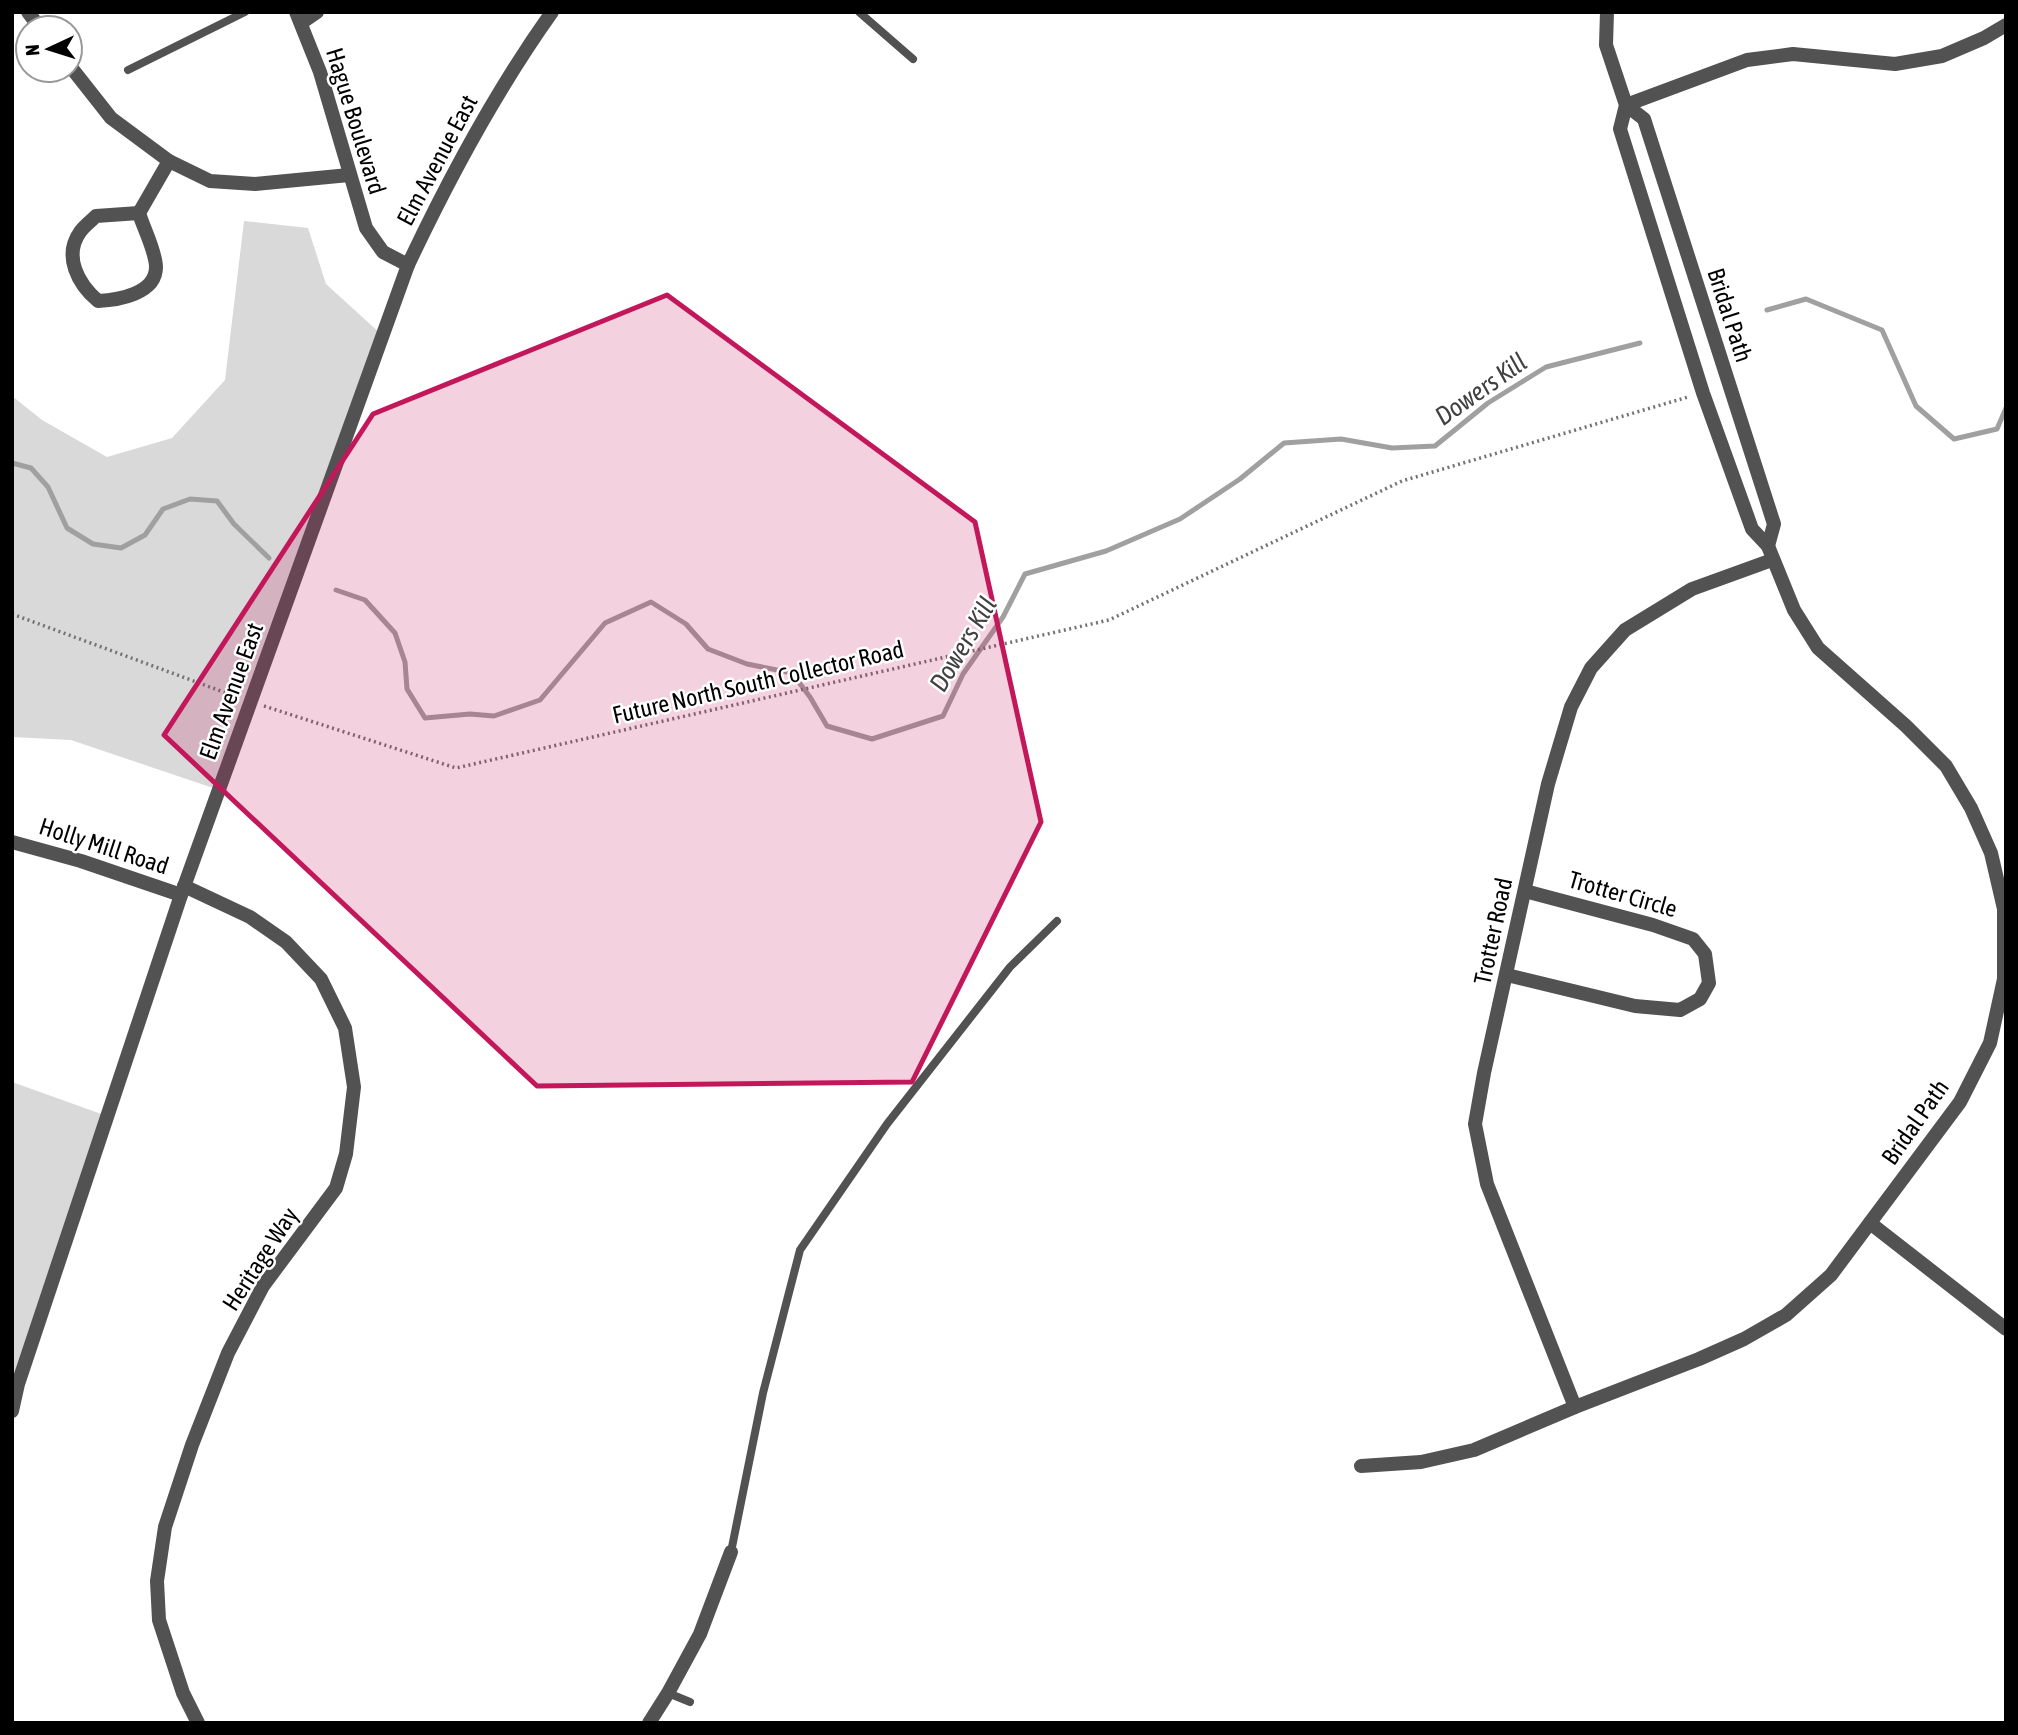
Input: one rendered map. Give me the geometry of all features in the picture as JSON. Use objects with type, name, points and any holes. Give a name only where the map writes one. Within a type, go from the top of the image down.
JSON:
[{"type":"street","points":[[299,18],[317,12]]},
{"type":"street","name":"Elm Avenue East","points":[[12,1411],[18,1384],[183,891],[408,265],[452,174],[514,65],[552,12]]},
{"type":"street","name":"Bridal Path","points":[[1361,1466],[1421,1462],[1474,1450],[1699,1359],[1744,1339],[1786,1315],[1831,1275],[1961,1102],[1990,1043],[2004,979],[2004,909],[1990,853],[1971,808],[1946,766],[1906,726],[1818,648],[1794,610],[1770,553],[1752,529],[1703,393],[1620,130],[1626,105],[1606,45],[1606,12]]},
{"type":"street","name":"Hague Boulevard","points":[[299,18],[320,72],[366,228],[383,252],[408,265]]},
{"type":"street","points":[[1626,105],[1747,60],[1793,54],[1895,64],[1942,56],[1984,38],[2006,25]]},
{"type":"street","points":[[84,84],[111,118],[169,161],[210,181],[255,184],[349,175]]},
{"type":"street","name":"Bridal Path","points":[[1626,105],[1644,119],[1774,524],[1770,553]]},
{"type":"street","points":[[139,213],[96,216],[79,232],[72,253],[76,271],[86,290],[98,301],[129,296],[150,284],[156,268],[139,213],[169,161]]},
{"type":"street","name":"Trotter Road","points":[[1575,1407],[1487,1184],[1475,1124],[1548,784],[1571,707],[1591,668],[1625,630],[1692,589],[1770,553]]},
{"type":"street","name":"Holly Mill Road","points":[[12,842],[183,891]]},
{"type":"street","name":"Heritage Way","points":[[183,891],[250,917],[286,942],[321,979],[345,1028],[354,1087],[346,1154],[336,1188],[263,1286],[228,1353],[192,1445],[165,1527],[157,1581],[159,1620],[183,1693],[198,1723]]},
{"type":"street","name":"Trotter Circle","points":[[1507,975],[1635,1006],[1680,1010],[1700,999],[1709,983],[1706,954],[1693,939],[1653,925],[1525,891]]},
{"type":"street","points":[[1870,1223],[2006,1329]]},
{"type":"street","points":[[649,1723],[700,1633],[731,1552]]},
{"type":"lane","points":[[128,70],[245,12]]},
{"type":"lane","points":[[859,12],[913,59]]},
{"type":"lane","points":[[731,1552],[763,1393],[800,1250],[887,1124],[1010,967],[1057,921]]},
{"type":"lane","points":[[668,1693],[690,1702]]},
{"type":"path","name":"Future North South Collector Road","points":[[12,614],[251,702],[456,768],[1109,620],[1402,481],[1703,393]]},
{"type":"highlighted area","points":[[667,295],[975,522],[1041,822],[912,1082],[537,1086],[164,735],[373,414]]},
{"type":"shaded area","points":[[244,221],[308,228],[326,284],[382,335],[219,790],[71,740],[12,737],[12,396],[42,420],[107,457],[172,438],[225,380]]},
{"type":"shaded area","points":[[12,1082],[107,1116],[12,1404]]},
{"type":"waterway","name":"Dowers Kill","points":[[1767,310],[1806,299],[1882,330],[1916,406],[1954,439],[1997,429],[2006,408]]},
{"type":"waterway","name":"Dowers Kill","points":[[336,590],[365,600],[395,633],[405,662],[407,689],[425,718],[470,714],[494,716],[540,700],[605,623],[651,602],[686,624],[708,649],[747,664],[792,673],[827,726],[872,739],[943,716],[963,674],[1003,617],[1025,574],[1106,551],[1180,519],[1240,479],[1284,443],[1341,439],[1392,448],[1435,446],[1488,403],[1546,367],[1640,343]]},
{"type":"waterway","name":"Dowers Kill","points":[[12,463],[31,468],[48,487],[67,528],[93,544],[121,548],[145,535],[163,509],[190,499],[217,501],[234,524],[269,558]]}]
